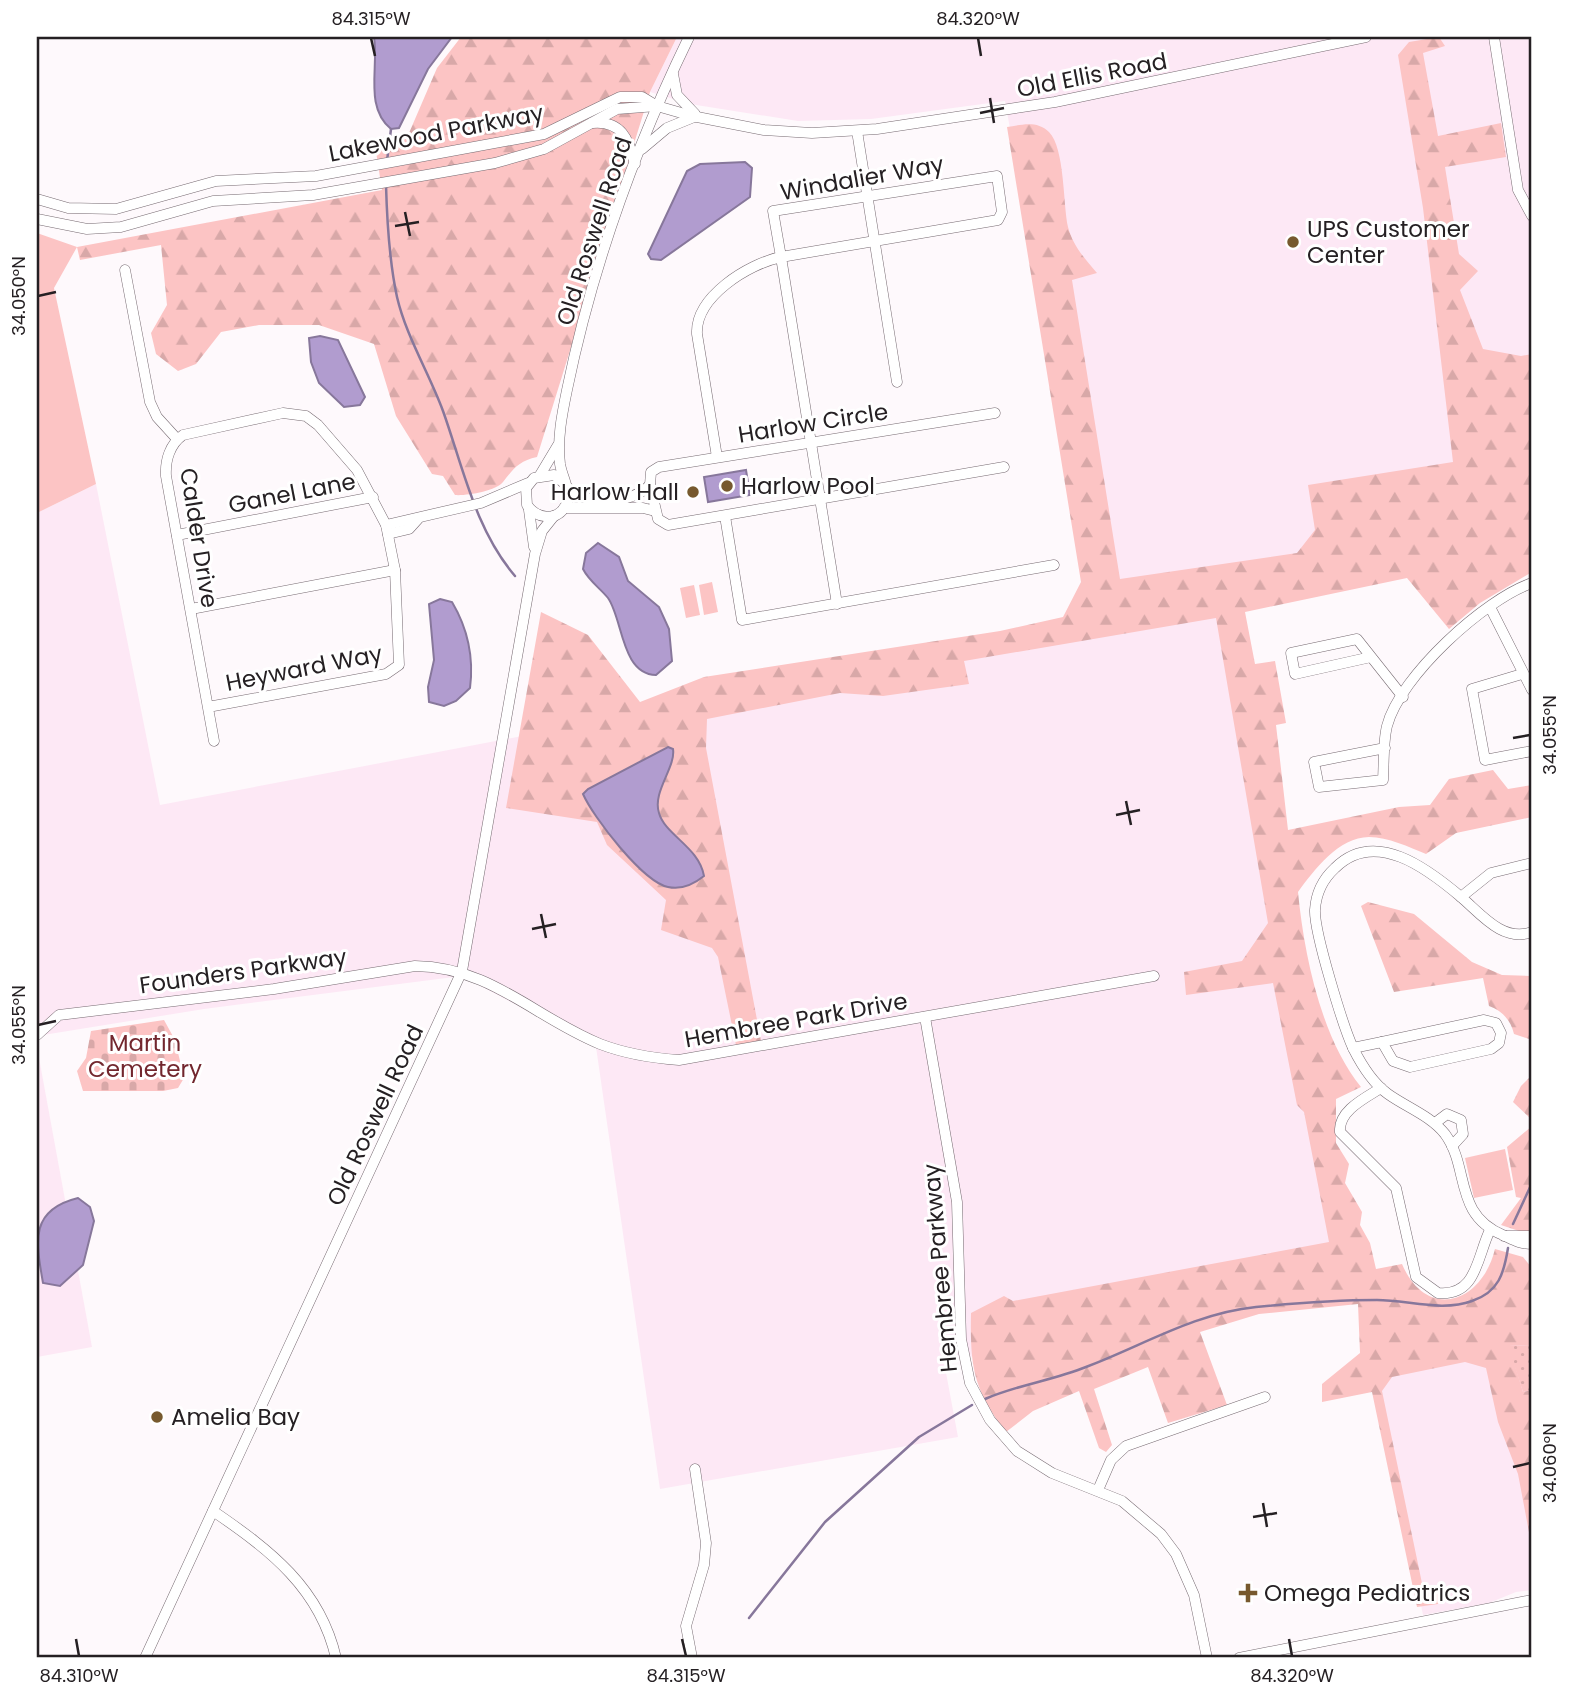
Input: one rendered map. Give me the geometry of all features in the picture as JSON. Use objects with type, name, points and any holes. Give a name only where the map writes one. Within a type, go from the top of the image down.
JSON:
[{"type":"street","name":"Old Roswell Road","points":[[145,1658],[462,971],[535,554],[542,531],[554,516],[564,509],[568,498],[558,445],[571,370],[588,306],[639,152],[657,106],[690,37]]},
{"type":"street","name":"Old Ellis Road","points":[[657,106],[698,118],[780,132],[857,131],[943,121],[1043,104],[1366,37]]},
{"type":"street","points":[[1494,37],[1518,190],[1532,216]]},
{"type":"street","points":[[639,152],[667,128],[698,118],[679,100],[673,72]]},
{"type":"street","name":"Lakewood Parkway","points":[[37,199],[84,210],[116,209],[216,181],[316,176],[531,137],[556,129],[620,97],[642,97],[657,106]]},
{"type":"street","name":"Lakewood Parkway","points":[[37,219],[64,226],[109,229],[145,222],[213,201],[319,194],[511,159],[544,149],[623,107],[657,106]]},
{"type":"street","points":[[588,124],[606,123],[620,128],[627,138],[635,164]]},
{"type":"street","points":[[857,131],[897,382]]},
{"type":"street","name":"Windalier Way","points":[[781,257],[773,211],[997,176],[1002,212],[998,220],[874,242]]},
{"type":"street","points":[[717,457],[697,334],[699,312],[709,299],[752,268],[781,257],[874,242]]},
{"type":"street","points":[[781,257],[837,604]]},
{"type":"street","name":"Calder Drive","points":[[125,270],[150,402],[157,417],[177,439],[165,470],[214,741]]},
{"type":"street","name":"Harlow Circle","points":[[566,486],[585,498],[602,500],[636,495],[650,485],[651,472],[659,467],[995,413]]},
{"type":"street","name":"Heyward Way","points":[[177,439],[191,432],[284,414],[306,416],[349,460],[373,497],[387,529],[395,570],[400,659],[396,670],[208,707]]},
{"type":"street","name":"Old Roswell Road","points":[[535,554],[525,494],[529,482],[540,475],[558,445]]},
{"type":"street","points":[[650,485],[655,511],[660,522],[668,525],[1004,467]]},
{"type":"street","points":[[540,475],[554,475],[566,486]]},
{"type":"street","points":[[387,529],[409,528],[418,519],[496,498],[529,482]]},
{"type":"street","name":"Ganel Lane","points":[[177,535],[373,497]]},
{"type":"street","points":[[496,498],[528,507],[537,515],[554,516]]},
{"type":"street","points":[[564,509],[643,508],[655,511]]},
{"type":"street","points":[[725,516],[742,620],[1054,565]]},
{"type":"street","points":[[191,610],[395,570]]},
{"type":"street","points":[[1385,748],[1314,762],[1319,787],[1383,780],[1387,726],[1403,696],[1442,645],[1490,607],[1532,583]]},
{"type":"street","points":[[1490,607],[1532,690]]},
{"type":"street","points":[[1371,657],[1295,674],[1291,653],[1357,639],[1403,696]]},
{"type":"street","points":[[1522,674],[1472,689],[1485,760],[1532,751]]},
{"type":"street","points":[[1532,932],[1511,934],[1502,931],[1422,867],[1385,852],[1351,856],[1326,877],[1316,899],[1316,923],[1353,1048],[1381,1088],[1435,1123],[1452,1146],[1467,1201],[1490,1230],[1515,1243],[1532,1244]]},
{"type":"street","points":[[1461,897],[1491,873],[1532,863]]},
{"type":"street","name":"Founders Parkway","points":[[37,1034],[59,1015],[274,989],[415,966],[462,971]]},
{"type":"street","name":"Hembree Park Drive","points":[[462,971],[508,992],[598,1043],[625,1053],[656,1059],[704,1057],[1154,976]]},
{"type":"street","name":"Hembree Parkway","points":[[925,1017],[957,1202],[961,1339],[970,1383],[990,1420],[1017,1451],[1052,1473],[1098,1490],[1142,1516],[1176,1554],[1194,1595],[1207,1658]]},
{"type":"street","points":[[1353,1048],[1484,1020],[1496,1023],[1501,1033],[1499,1043],[1491,1049],[1410,1067],[1393,1061],[1382,1042]]},
{"type":"street","points":[[1381,1088],[1344,1115],[1339,1123],[1340,1132],[1396,1188],[1416,1277],[1438,1293],[1458,1290],[1472,1278],[1490,1230]]},
{"type":"street","points":[[1435,1123],[1447,1114],[1461,1120],[1463,1134],[1452,1146]]},
{"type":"street","points":[[1504,1236],[1532,1236]]},
{"type":"street","points":[[1098,1490],[1111,1460],[1126,1446],[1265,1397]]},
{"type":"street","points":[[692,1658],[686,1626],[704,1566],[706,1543],[695,1469]]},
{"type":"street","points":[[213,1511],[269,1550],[305,1589],[323,1621],[336,1658]]},
{"type":"street","points":[[1239,1658],[1532,1600]]},
{"type":"shaded area","points":[[374,37],[452,37],[428,69],[399,128],[391,129],[378,110],[374,86]]},
{"type":"shaded area","points":[[677,37],[1532,37],[1532,552],[1219,608],[1357,1290],[1203,1310],[944,1362],[958,1437],[660,1489],[596,1047],[462,976],[204,1009],[37,1036],[37,513],[96,484],[160,805],[1100,626],[1005,101],[871,119],[798,121],[690,104],[650,92]]},
{"type":"shaded area","points":[[745,162],[752,168],[750,197],[661,260],[651,259],[648,254],[687,171],[700,164]]},
{"type":"shaded area","points":[[320,336],[338,340],[365,397],[360,405],[344,407],[319,383],[311,362],[309,338]]},
{"type":"shaded area","name":"Harlow Pool","points":[[746,470],[750,495],[708,502],[704,477]]},
{"type":"shaded area","points":[[598,543],[619,557],[628,581],[659,607],[669,629],[672,661],[656,675],[636,666],[629,656],[613,607],[583,569],[586,553]]},
{"type":"shaded area","points":[[440,599],[452,602],[458,612],[466,633],[471,665],[470,688],[456,701],[444,706],[429,702],[428,687],[434,660],[429,604]]},
{"type":"shaded area","points":[[668,747],[673,749],[673,756],[661,788],[659,813],[662,821],[696,857],[704,876],[692,884],[678,888],[658,883],[646,874],[608,832],[583,794]]},
{"type":"shaded area","points":[[37,1047],[92,1347],[37,1357]]},
{"type":"shaded area","points":[[78,1198],[90,1207],[94,1221],[83,1265],[60,1286],[43,1283],[38,1241],[44,1219],[62,1203]]},
{"type":"shaded area","points":[[1357,1290],[1436,1316],[1532,1303],[1532,1590],[1516,1592],[1489,1603],[1423,1615]]},
{"type":"green space","points":[[461,37],[677,37],[650,92],[537,457],[517,466],[494,488],[455,495],[443,476],[432,474],[396,416],[374,344],[319,325],[259,325],[221,332],[196,364],[178,371],[156,354],[151,333],[167,305],[161,245],[80,260],[77,247],[382,190],[374,139],[409,133],[437,68]]},
{"type":"green space","points":[[1439,37],[1445,46],[1423,53],[1438,136],[1501,123],[1506,157],[1445,167],[1459,254],[1478,271],[1460,290],[1483,349],[1521,356],[1532,354],[1532,572],[1480,603],[1449,629],[1407,578],[1245,612],[1255,664],[1275,661],[1286,723],[1276,725],[1288,830],[1399,807],[1430,805],[1449,779],[1493,770],[1508,789],[1532,785],[1532,817],[1456,833],[1426,854],[1384,839],[1358,838],[1347,842],[1328,856],[1298,892],[1310,968],[1325,1020],[1335,1045],[1361,1087],[1336,1099],[1336,1143],[1349,1164],[1345,1183],[1362,1212],[1360,1225],[1370,1243],[1376,1269],[1402,1264],[1413,1282],[1425,1294],[1439,1299],[1466,1293],[1488,1268],[1495,1249],[1523,1257],[1532,1268],[1532,1345],[1509,1346],[1523,1392],[1532,1390],[1532,1548],[1518,1474],[1498,1422],[1486,1368],[1465,1362],[1392,1377],[1382,1391],[1423,1588],[1442,1596],[1438,1604],[1417,1607],[1372,1392],[1322,1402],[1322,1384],[1360,1353],[1358,1304],[1259,1314],[1200,1332],[1227,1405],[1168,1423],[1148,1367],[1094,1389],[1112,1445],[1106,1452],[1099,1448],[1079,1391],[1033,1411],[1006,1432],[986,1403],[973,1363],[971,1313],[1004,1296],[1013,1301],[1329,1242],[1304,1112],[1297,1105],[1273,983],[1186,995],[1184,972],[1242,961],[1268,923],[1216,618],[964,661],[969,684],[883,696],[840,693],[707,719],[706,748],[761,1041],[736,1045],[718,957],[712,948],[661,930],[666,900],[607,845],[597,822],[506,808],[541,612],[588,635],[640,702],[704,677],[1000,631],[1063,617],[1081,582],[1007,127],[1029,124],[1039,126],[1049,132],[1054,140],[1061,163],[1070,234],[1097,273],[1072,280],[1120,579],[1297,553],[1315,530],[1308,485],[1453,462],[1423,208],[1398,55],[1409,42]]},
{"type":"green space","points":[[37,233],[77,247],[54,288],[96,484],[37,513]]},
{"type":"green space","points":[[712,582],[718,612],[704,615],[699,585]]},
{"type":"green space","points":[[694,585],[700,615],[686,618],[680,588]]},
{"type":"green space","points":[[1368,902],[1414,914],[1472,962],[1502,975],[1532,976],[1532,1036],[1529,1039],[1514,1034],[1506,1017],[1489,1006],[1483,978],[1394,992],[1361,906]]},
{"type":"green space","name":"Martin Cemetery","points":[[164,1020],[175,1040],[184,1078],[178,1088],[163,1091],[83,1091],[77,1071],[86,1058],[91,1031]]},
{"type":"green space","points":[[1532,1075],[1532,1120],[1513,1102],[1521,1086]]},
{"type":"green space","points":[[1532,1126],[1532,1233],[1501,1225],[1521,1198],[1516,1197],[1507,1147]]},
{"type":"green space","points":[[1505,1149],[1513,1190],[1474,1198],[1465,1158]]},
{"type":"green space","points":[[1532,1345],[1532,1390],[1523,1392],[1508,1346]]},
{"type":"waterway","points":[[387,161],[391,129]]},
{"type":"waterway","points":[[386,185],[390,255],[401,312],[443,411],[480,518],[501,558],[515,576]]},
{"type":"waterway","points":[[1513,1224],[1532,1183]]},
{"type":"waterway","points":[[985,1399],[1074,1372],[1169,1331],[1233,1310],[1347,1301],[1389,1300],[1437,1306],[1472,1301],[1488,1292],[1499,1280],[1508,1248]]},
{"type":"waterway","points":[[749,1618],[825,1522],[919,1437],[972,1405]]},
{"type":"place","name":"UPS Customer Center","points":[[1293,242]]},
{"type":"place","name":"Harlow Pool","points":[[727,486]]},
{"type":"place","name":"Harlow Hall","points":[[693,492]]},
{"type":"place","name":"Amelia Bay","points":[[157,1417]]},
{"type":"place","name":"Omega Pediatrics","points":[[1248,1593]]}]
